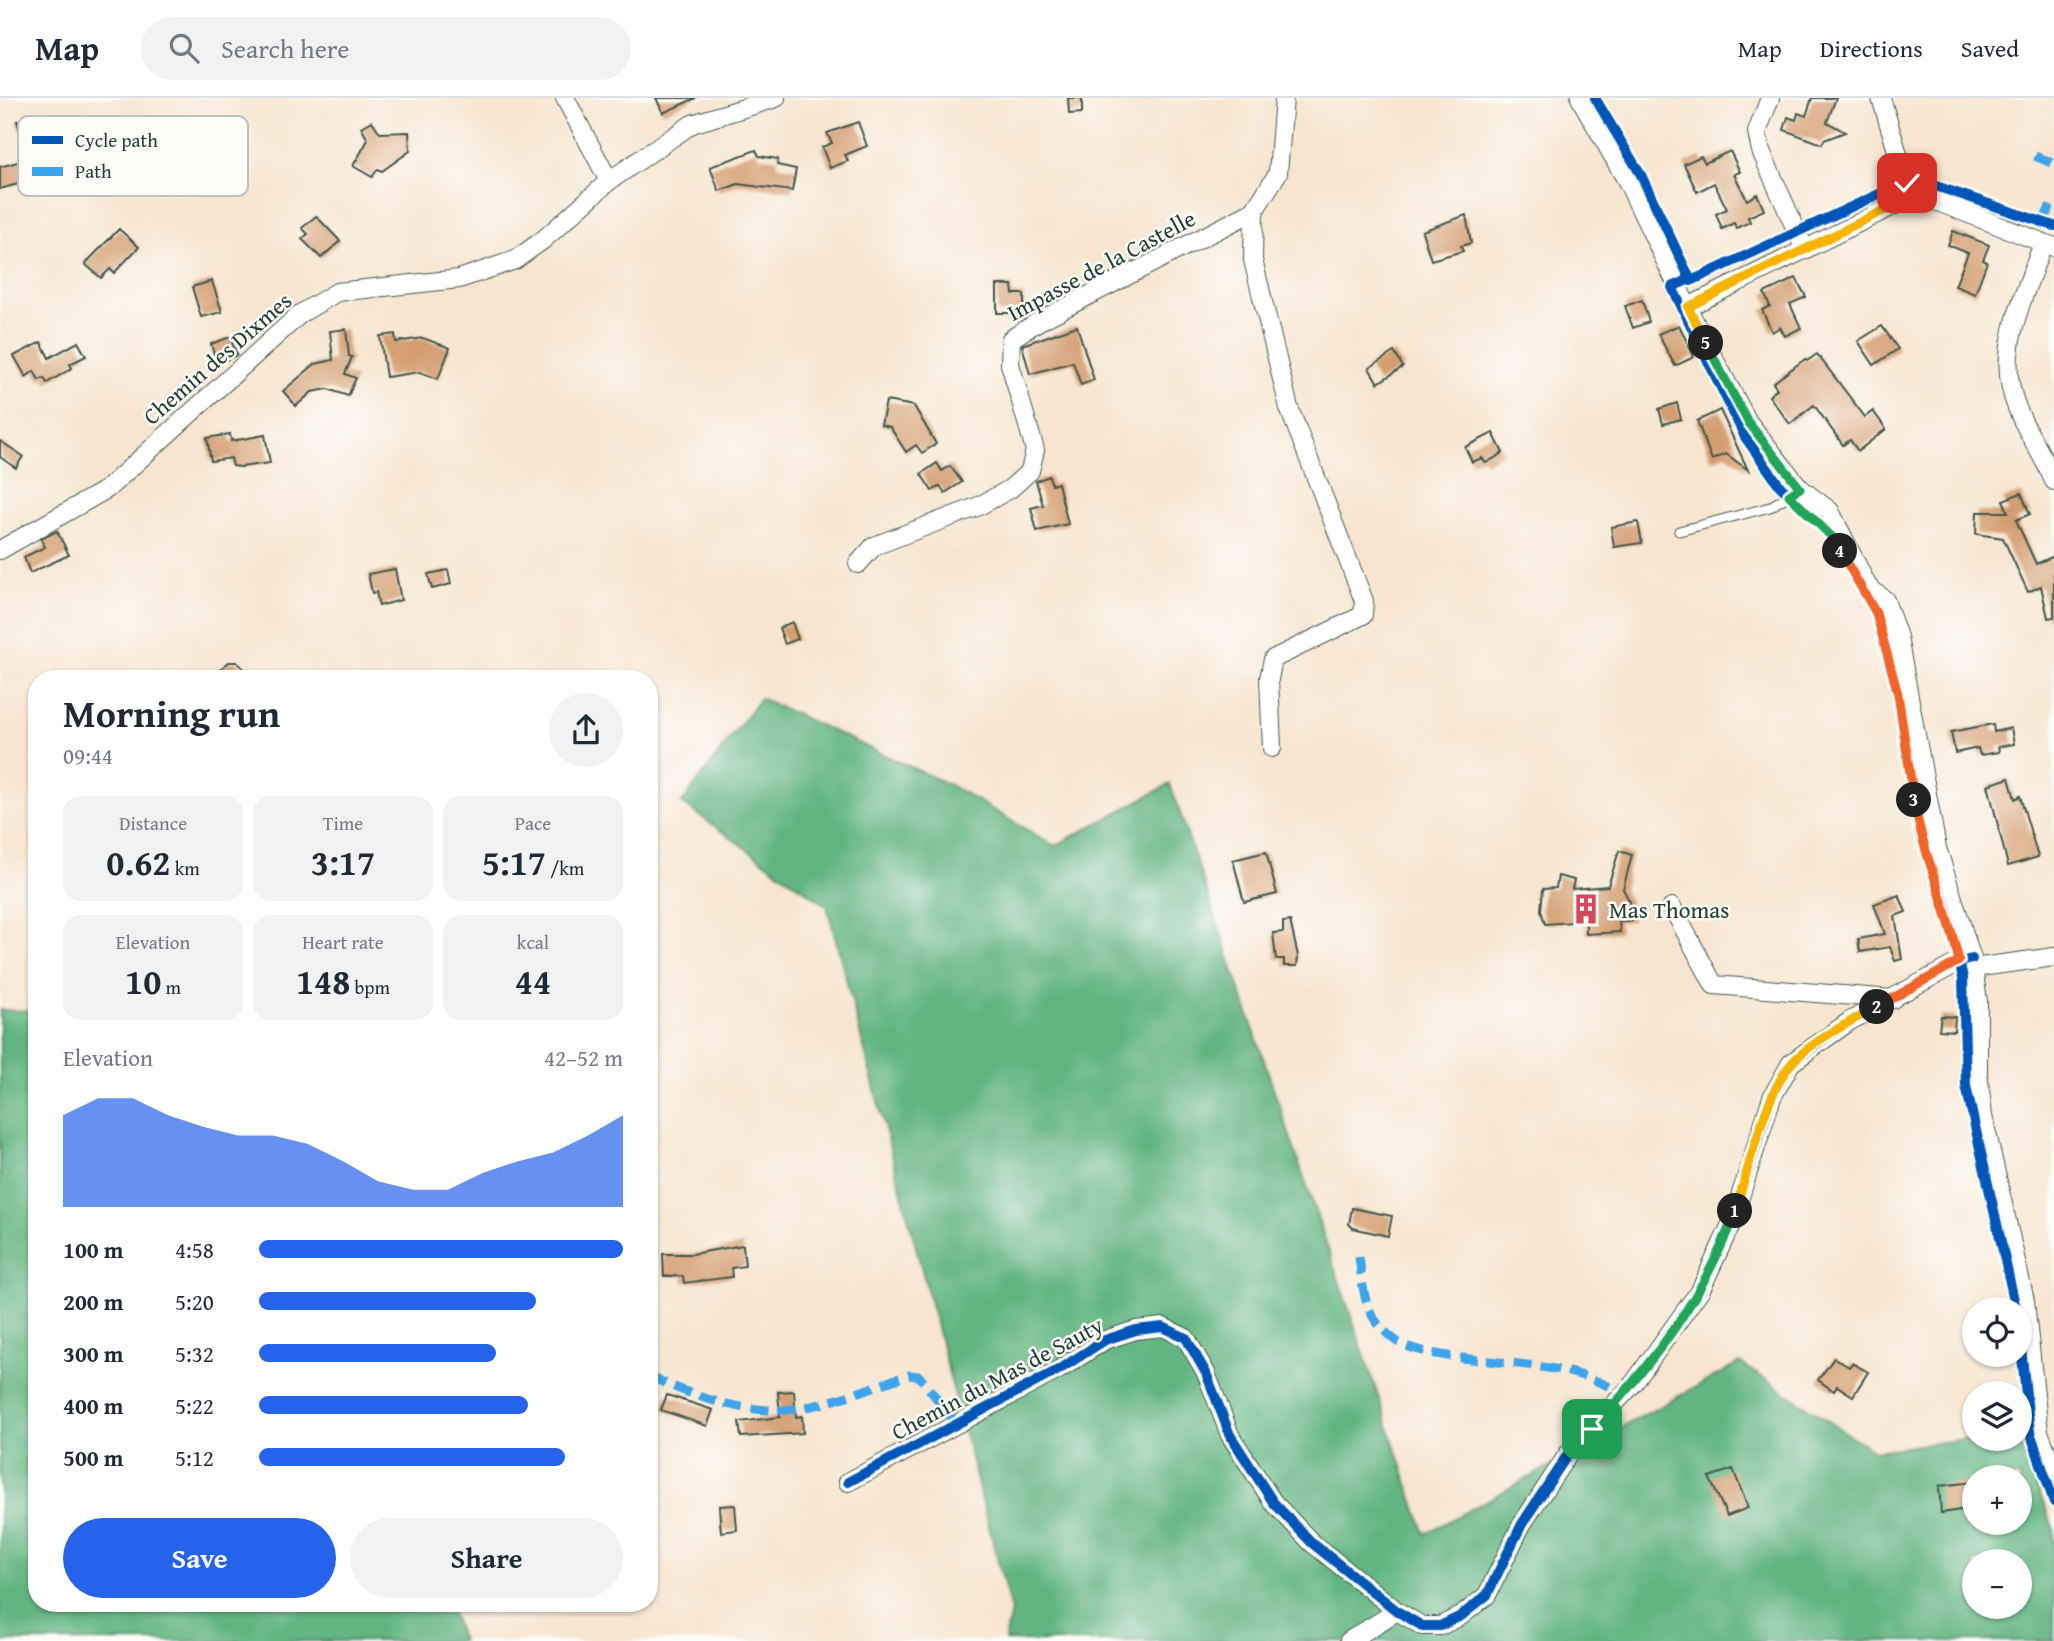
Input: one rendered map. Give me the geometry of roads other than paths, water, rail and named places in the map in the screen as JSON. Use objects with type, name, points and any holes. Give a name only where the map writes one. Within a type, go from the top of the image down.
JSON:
[{"type":"street","points":[[565,98],[609,181]]},
{"type":"street","name":"Chemin des Dixmes","points":[[0,550],[107,489],[300,314],[337,292],[448,281],[514,260],[543,240],[609,181],[692,124],[776,98]]},
{"type":"street","points":[[1272,748],[1269,679],[1273,659],[1363,615],[1364,601],[1289,408],[1253,260],[1254,211],[1278,173],[1284,98]]},
{"type":"street","points":[[1580,98],[1627,181],[1748,422],[1800,488],[1830,511],[1868,587],[1885,600],[1898,637],[1937,848],[1973,963],[1978,1002],[1978,1072],[1983,1116],[2025,1301],[2039,1432],[2054,1471]]},
{"type":"street","points":[[1770,98],[1758,132],[1761,151],[1805,250]]},
{"type":"street","points":[[1881,98],[1911,197]]},
{"type":"street","points":[[1688,307],[1911,197],[1938,202],[2049,245],[2014,330],[2008,362],[2011,389],[2025,426],[2054,481]]},
{"type":"street","name":"Impasse de la Castelle","points":[[858,564],[874,546],[979,506],[1010,489],[1030,471],[1035,450],[1010,364],[1011,339],[1039,321],[1254,211]]},
{"type":"street","points":[[1672,907],[1714,985],[1893,999]]},
{"type":"street","name":"Chemin du Mas de Sauty","points":[[848,1482],[1060,1369],[1105,1340],[1136,1330],[1163,1327],[1186,1338],[1206,1373],[1230,1435],[1273,1502],[1312,1543],[1396,1611],[1422,1626],[1440,1626],[1461,1616],[1487,1595],[1522,1524],[1548,1481],[1568,1454],[1633,1384],[1701,1289],[1731,1222],[1772,1097],[1791,1063],[1850,1021],[1959,961],[1973,963],[2054,957]]},
{"type":"street","points":[[1349,1641],[1396,1611]]},
{"type":"lane","points":[[1679,531],[1770,507],[1800,488]]},
{"type":"place","name":"Mas Thomas","points":[[1586,909]]}]
